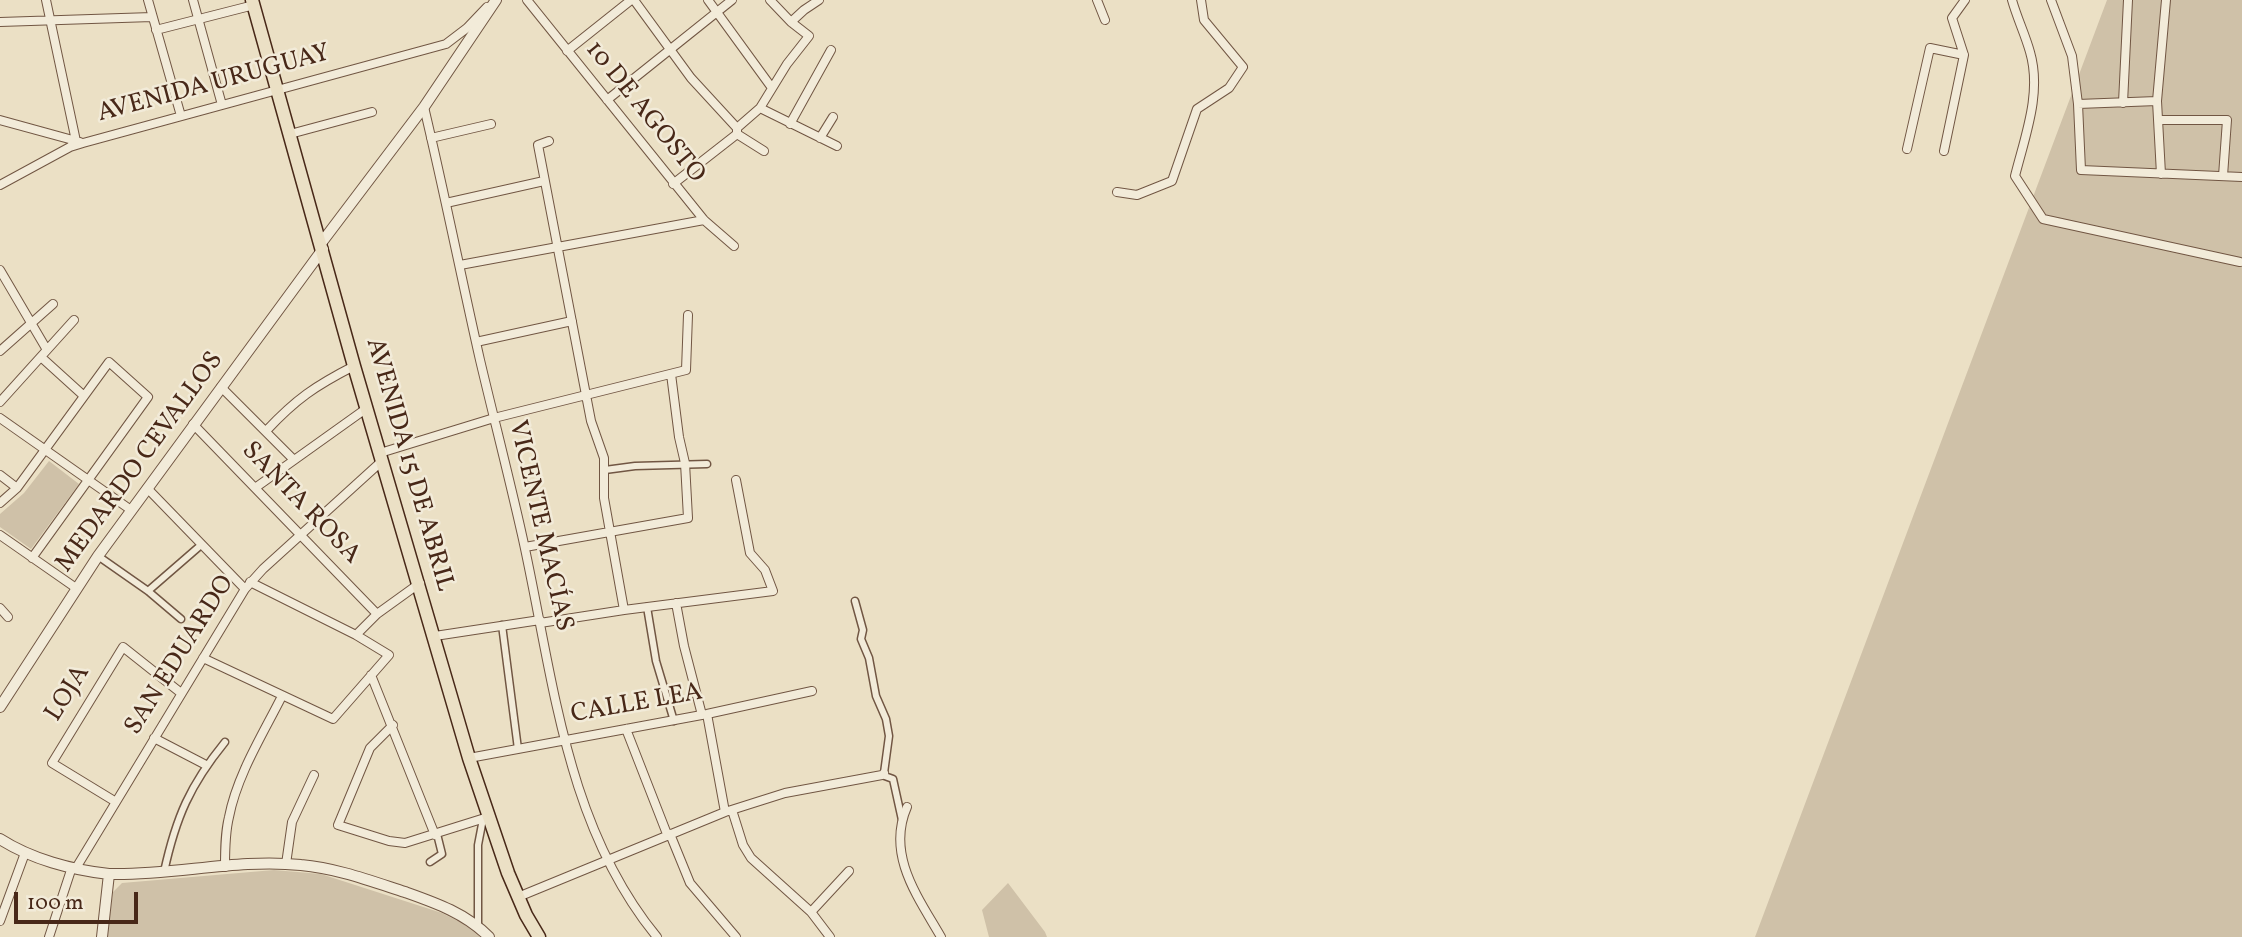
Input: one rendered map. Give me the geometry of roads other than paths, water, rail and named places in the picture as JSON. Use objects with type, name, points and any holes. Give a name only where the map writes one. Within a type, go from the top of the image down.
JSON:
[{"type":"main road","name":"AVENIDA 15 DE ABRIL","points":[[253,2],[354,366],[420,583],[486,818],[518,897],[539,937]]},
{"type":"street","points":[[0,120],[76,144],[46,0]]},
{"type":"street","points":[[148,0],[181,116]]},
{"type":"street","points":[[193,0],[222,105]]},
{"type":"street","name":"AVENIDA URUGUAY","points":[[0,185],[76,144],[446,44],[467,29],[495,0]]},
{"type":"street","name":"MEDARDO CEVALLOS","points":[[0,707],[98,556],[424,107],[495,0]]},
{"type":"street","name":"10 DE AGOSTO","points":[[527,0],[673,184],[704,220],[734,246]]},
{"type":"street","points":[[567,51],[632,0],[699,89],[737,131],[764,150]]},
{"type":"street","points":[[708,0],[772,88]]},
{"type":"street","points":[[607,100],[732,0]]},
{"type":"street","points":[[673,184],[737,131],[760,108],[787,64],[809,36],[791,22],[771,0]]},
{"type":"street","points":[[791,22],[819,0]]},
{"type":"street","points":[[1097,0],[1105,20]]},
{"type":"street","points":[[1117,192],[1137,195],[1172,181],[1197,109],[1229,88],[1244,67],[1204,20],[1201,0]]},
{"type":"street","points":[[1944,151],[1964,55],[1952,18],[1965,0]]},
{"type":"street","points":[[2012,0],[2031,54],[2034,84],[2031,115],[2015,176],[2043,219],[2240,262]]},
{"type":"street","points":[[2051,0],[2072,56],[2078,104],[2081,170],[2242,177]]},
{"type":"street","points":[[2123,103],[2128,0]]},
{"type":"street","points":[[2161,174],[2157,101],[2166,0]]},
{"type":"street","points":[[156,30],[253,2]]},
{"type":"street","points":[[0,22],[152,17]]},
{"type":"street","points":[[446,44],[455,46],[459,51],[458,58]]},
{"type":"street","points":[[1907,149],[1930,48],[1964,55]]},
{"type":"street","points":[[790,124],[831,50]]},
{"type":"street","points":[[2078,104],[2157,101]]},
{"type":"street","name":"VICENTE MACÍAS","points":[[424,107],[525,547],[564,740],[580,792],[607,860],[626,897],[657,937]]},
{"type":"street","points":[[760,108],[837,146]]},
{"type":"street","points":[[290,134],[372,111]]},
{"type":"street","points":[[820,138],[832,117]]},
{"type":"street","points":[[2158,120],[2227,120],[2223,176]]},
{"type":"street","points":[[431,138],[491,124]]},
{"type":"street","points":[[549,141],[538,145],[591,421],[605,470],[604,498],[624,610]]},
{"type":"street","points":[[446,203],[544,181]]},
{"type":"street","points":[[460,265],[704,220]]},
{"type":"street","points":[[1,275],[31,324],[44,354],[84,396]]},
{"type":"street","points":[[0,351],[53,304]]},
{"type":"street","points":[[525,547],[688,519],[685,463],[671,374],[686,370],[688,315]]},
{"type":"street","points":[[0,402],[74,320]]},
{"type":"street","points":[[476,342],[572,321]]},
{"type":"street","points":[[0,503],[17,488],[109,362],[148,397],[32,558]]},
{"type":"street","points":[[266,431],[292,403],[354,366]]},
{"type":"street","name":"SAN EDUARDO","points":[[48,937],[74,867],[248,585],[381,457],[494,418],[671,374]]},
{"type":"street","points":[[221,387],[294,460]]},
{"type":"street","points":[[255,488],[367,408]]},
{"type":"street","points":[[0,418],[131,510]]},
{"type":"street","name":"SANTA ROSA","points":[[193,424],[377,614]]},
{"type":"street","points":[[605,470],[685,463],[708,464]]},
{"type":"street","points":[[0,475],[17,488]]},
{"type":"street","points":[[435,636],[773,591],[765,570],[750,553],[736,480]]},
{"type":"street","points":[[147,488],[201,545],[248,585],[356,635],[388,655],[333,719],[203,658]]},
{"type":"street","points":[[0,535],[76,588]]},
{"type":"street","points":[[148,591],[201,545]]},
{"type":"street","points":[[98,556],[148,591],[181,619]]},
{"type":"street","points":[[356,635],[377,614],[420,583]]},
{"type":"street","points":[[855,601],[863,630],[861,639],[869,659],[876,696],[886,719],[889,736],[883,774]]},
{"type":"street","points":[[676,603],[729,811],[743,845],[751,858],[811,912],[830,937]]},
{"type":"street","points":[[647,607],[656,661],[674,720]]},
{"type":"street","points":[[0,608],[8,617]]},
{"type":"street","points":[[502,625],[518,749]]},
{"type":"street","name":"LOJA","points":[[116,802],[52,762],[123,646],[181,693]]},
{"type":"street","points":[[371,675],[442,853],[430,862]]},
{"type":"street","name":"CALLE LEA","points":[[469,758],[705,715],[812,691]]},
{"type":"street","points":[[225,867],[228,822],[233,802],[282,696]]},
{"type":"street","points":[[393,725],[370,748],[338,825],[398,842],[412,842],[486,818]]},
{"type":"street","points":[[626,729],[690,883],[736,937]]},
{"type":"street","points":[[154,738],[206,765]]},
{"type":"street","points":[[164,872],[184,801],[206,765],[225,742]]},
{"type":"street","points":[[518,897],[668,834],[729,811],[803,789],[883,774],[893,779],[902,821]]},
{"type":"street","points":[[286,864],[292,822],[314,775]]},
{"type":"street","points":[[906,807],[901,842],[904,872],[941,937]]},
{"type":"street","points":[[478,926],[478,845],[486,818]]},
{"type":"street","points":[[0,839],[25,853],[109,874],[286,864],[321,868],[410,894],[450,909],[478,926],[489,937]]},
{"type":"street","points":[[0,920],[25,853]]},
{"type":"street","points":[[811,912],[849,871]]},
{"type":"street","points":[[102,937],[109,874]]}]
